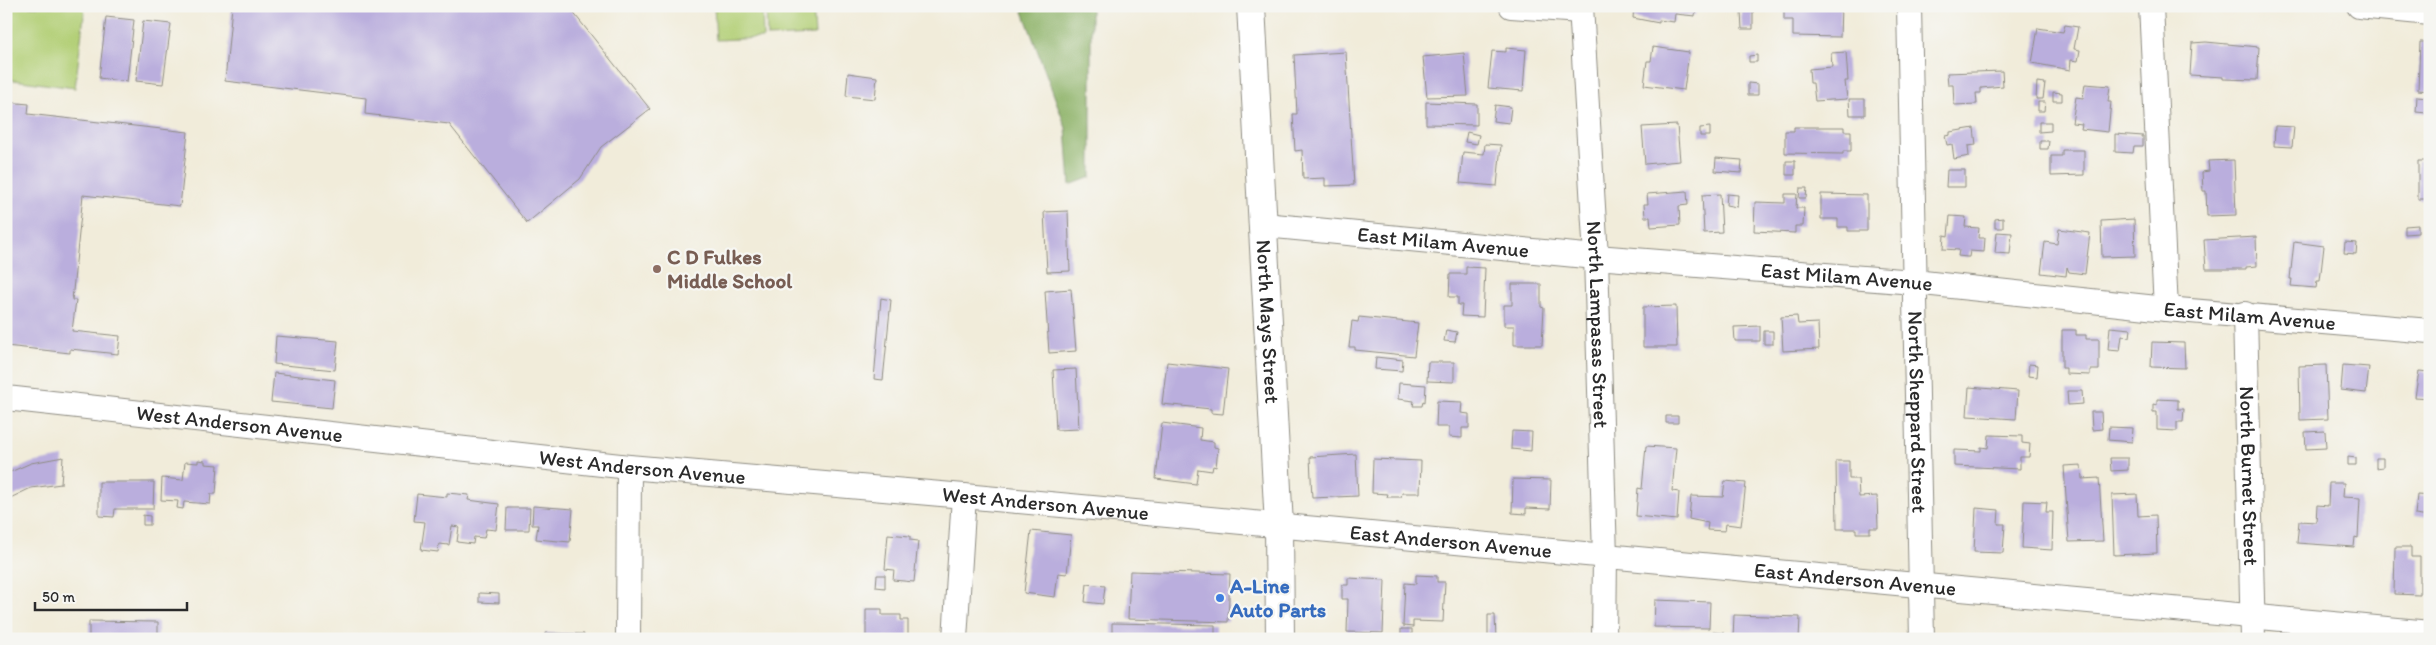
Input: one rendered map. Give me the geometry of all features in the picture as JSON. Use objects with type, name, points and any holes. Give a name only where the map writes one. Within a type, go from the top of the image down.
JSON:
[{"type":"main road","name":"North Mays Street","points":[[1251,6],[1279,526],[1280,639]]},
{"type":"street","points":[[1510,6],[1580,9]]},
{"type":"street","name":"North Sheppard Street","points":[[1909,6],[1922,639]]},
{"type":"street","points":[[2151,6],[2166,309]]},
{"type":"street","points":[[2359,6],[2430,13]]},
{"type":"street","name":"North Lampasas Street","points":[[1580,9],[1596,257],[1605,557],[1604,639]]},
{"type":"street","name":"East Milam Avenue","points":[[1264,225],[1596,257],[1914,282],[2166,309],[2246,314],[2430,331]]},
{"type":"street","name":"North Burnet Street","points":[[2246,314],[2253,639]]},
{"type":"street","name":"West Anderson Avenue","points":[[6,398],[629,467],[1279,526]]},
{"type":"street","points":[[628,639],[629,467]]},
{"type":"street","points":[[954,639],[964,496]]},
{"type":"street","name":"East Anderson Avenue","points":[[1279,526],[2430,633]]},
{"type":"green space","points":[[6,6],[85,7],[75,88],[6,79]]},
{"type":"green space","points":[[714,6],[762,6],[763,38],[716,40]]},
{"type":"green space","points":[[766,6],[813,6],[815,35],[767,37]]},
{"type":"green space","points":[[1021,6],[1091,6],[1091,177],[1070,185],[1066,128]]},
{"type":"building","points":[[146,6],[170,6],[170,10]]},
{"type":"building","points":[[232,6],[568,6],[650,109],[601,147],[580,179],[527,223],[449,124],[365,114],[366,98],[225,81]]},
{"type":"building","points":[[1634,6],[1696,6],[1695,16],[1675,14],[1674,22],[1659,20],[1659,23],[1633,18]]},
{"type":"building","points":[[1784,6],[1841,6],[1840,37],[1793,36],[1793,20],[1784,20]]},
{"type":"building","points":[[1753,11],[1753,29],[1742,29],[1741,12]]},
{"type":"building","points":[[106,17],[134,20],[127,82],[99,78]]},
{"type":"building","points":[[143,21],[171,24],[163,84],[136,81]]},
{"type":"building","points":[[2065,25],[2078,27],[2074,49],[2080,50],[2078,61],[2071,60],[2070,70],[2032,63],[2038,28],[2063,32]]},
{"type":"building","points":[[2206,42],[2259,47],[2257,80],[2223,79],[2223,77],[2190,75],[2192,43]]},
{"type":"building","points":[[2420,42],[2430,42],[2430,91],[2418,90]]},
{"type":"building","points":[[1653,47],[1689,52],[1684,90],[1644,85],[1647,61],[1651,61]]},
{"type":"building","points":[[1506,48],[1526,50],[1523,91],[1488,88],[1492,51],[1506,52]]},
{"type":"building","points":[[1346,52],[1354,185],[1325,186],[1325,178],[1303,179],[1302,150],[1295,151],[1293,114],[1297,114],[1294,55]]},
{"type":"building","points":[[1846,52],[1848,81],[1845,81],[1847,99],[1815,101],[1813,83],[1810,83],[1809,69],[1832,67],[1831,53]]},
{"type":"building","points":[[1464,53],[1468,96],[1427,97],[1423,57]]},
{"type":"building","points":[[1757,55],[1757,62],[1749,62],[1749,56]]},
{"type":"building","points":[[2002,71],[2003,86],[1981,88],[1981,93],[1976,93],[1977,104],[1954,105],[1953,85],[1948,85],[1947,73]]},
{"type":"building","points":[[848,73],[877,77],[875,99],[846,96]]},
{"type":"building","points":[[2037,82],[2045,83],[2043,99],[2036,99]]},
{"type":"building","points":[[1748,83],[1758,84],[1758,95],[1748,95]]},
{"type":"building","points":[[2085,84],[2110,86],[2108,102],[2111,102],[2108,132],[2081,129],[2082,124],[2072,123],[2076,97],[2083,98]]},
{"type":"building","points":[[2053,92],[2062,93],[2062,101],[2053,101]]},
{"type":"building","points":[[2417,96],[2428,97],[2427,113],[2416,112]]},
{"type":"building","points":[[1849,99],[1865,99],[1865,115],[1850,115]]},
{"type":"building","points":[[6,102],[29,104],[28,114],[188,132],[180,206],[83,195],[72,300],[76,300],[72,331],[120,336],[118,354],[70,349],[70,353],[6,346]]},
{"type":"building","points":[[1426,102],[1477,104],[1477,125],[1426,124]]},
{"type":"building","points":[[2038,102],[2045,102],[2044,111],[2038,111]]},
{"type":"building","points":[[1495,105],[1511,107],[1509,123],[1493,121]]},
{"type":"building","points":[[2039,122],[2051,122],[2051,131],[2039,132]]},
{"type":"building","points":[[1677,125],[1680,161],[1645,164],[1642,127]]},
{"type":"building","points":[[2275,126],[2294,127],[2292,147],[2274,146]]},
{"type":"building","points":[[1710,127],[1710,136],[1700,136],[1700,128]]},
{"type":"building","points":[[1794,127],[1844,127],[1844,131],[1851,131],[1851,151],[1843,151],[1843,154],[1785,153],[1785,131],[1794,131]]},
{"type":"building","points":[[1974,128],[1976,145],[1968,146],[1969,156],[1954,159],[1952,144],[1947,145],[1945,136],[1950,135],[1950,132]]},
{"type":"building","points":[[1467,132],[1479,135],[1477,144],[1465,142]]},
{"type":"building","points":[[2115,134],[2143,136],[2143,146],[2134,146],[2133,153],[2115,152]]},
{"type":"building","points":[[2040,141],[2049,141],[2048,149],[2040,149]]},
{"type":"building","points":[[1485,144],[1501,145],[1497,186],[1460,183],[1463,152],[1484,154]]},
{"type":"building","points":[[2062,150],[2084,150],[2084,175],[2051,176],[2051,156],[2062,156]]},
{"type":"building","points":[[1716,158],[1742,160],[1741,173],[1715,171]]},
{"type":"building","points":[[2234,160],[2236,215],[2207,216],[2206,191],[2203,191],[2202,172],[2209,171],[2208,161]]},
{"type":"building","points":[[1786,161],[1795,161],[1795,175],[1786,175]]},
{"type":"building","points":[[2418,161],[2430,161],[2430,199],[2418,199]]},
{"type":"building","points":[[1947,170],[1965,170],[1965,187],[1946,187]]},
{"type":"building","points":[[1800,188],[1807,188],[1806,198],[1799,198]]},
{"type":"building","points":[[1687,191],[1688,205],[1679,206],[1680,225],[1651,227],[1650,217],[1645,217],[1644,204],[1648,204],[1647,194]]},
{"type":"building","points":[[1720,194],[1722,232],[1704,233],[1702,195]]},
{"type":"building","points":[[1727,194],[1738,195],[1737,207],[1726,205]]},
{"type":"building","points":[[1785,194],[1797,194],[1796,208],[1804,208],[1803,226],[1795,226],[1795,233],[1754,231],[1755,202],[1785,203]]},
{"type":"building","points":[[1821,194],[1867,195],[1867,231],[1848,231],[1848,227],[1838,227],[1838,219],[1821,219]]},
{"type":"building","points":[[1068,211],[1070,271],[1047,272],[1044,212]]},
{"type":"building","points":[[1950,216],[1966,217],[1965,227],[1979,228],[1978,238],[1985,238],[1984,252],[1970,251],[1969,257],[1967,257],[1958,256],[1959,250],[1943,249],[1944,235],[1948,236]]},
{"type":"building","points":[[2003,218],[2003,228],[1995,228],[1995,219]]},
{"type":"building","points":[[2134,219],[2135,256],[2102,257],[2101,221]]},
{"type":"building","points":[[2418,225],[2418,233],[2405,234],[2405,226]]},
{"type":"building","points":[[2059,229],[2090,233],[2085,274],[2069,272],[2067,267],[2066,276],[2041,273],[2045,242],[2057,244]]},
{"type":"building","points":[[1997,232],[2012,233],[2010,254],[1995,253]]},
{"type":"building","points":[[2256,237],[2257,266],[2246,267],[2246,269],[2206,269],[2204,240]]},
{"type":"building","points":[[2294,242],[2324,246],[2320,281],[2317,281],[2316,288],[2291,286]]},
{"type":"building","points":[[2345,242],[2357,243],[2356,254],[2344,253]]},
{"type":"building","points":[[1466,267],[1485,268],[1483,317],[1461,316],[1462,305],[1458,305],[1458,297],[1449,297],[1450,274],[1466,274]]},
{"type":"building","points":[[1512,284],[1541,284],[1541,307],[1544,308],[1542,345],[1514,345],[1514,326],[1504,326],[1504,305],[1512,305]]},
{"type":"building","points":[[1071,289],[1076,351],[1049,353],[1045,291]]},
{"type":"building","points":[[881,298],[891,300],[883,380],[874,379]]},
{"type":"building","points":[[1676,306],[1677,347],[1643,347],[1643,307]]},
{"type":"building","points":[[1797,316],[1798,324],[1818,323],[1819,349],[1783,351],[1781,317]]},
{"type":"building","points":[[1359,317],[1418,323],[1414,356],[1355,350],[1355,347],[1349,347],[1352,321],[1358,322]]},
{"type":"building","points":[[1760,326],[1760,341],[1735,341],[1734,327]]},
{"type":"building","points":[[2110,327],[2131,329],[2130,337],[2122,336],[2120,351],[2108,350]]},
{"type":"building","points":[[1446,330],[1457,332],[1455,342],[1444,341]]},
{"type":"building","points":[[2062,330],[2076,330],[2076,335],[2086,335],[2086,339],[2099,339],[2099,370],[2090,370],[2090,375],[2066,374],[2066,368],[2062,368]]},
{"type":"building","points":[[1764,331],[1773,331],[1773,344],[1764,344]]},
{"type":"building","points":[[276,336],[338,341],[335,370],[274,364]]},
{"type":"building","points":[[2152,342],[2184,343],[2185,368],[2151,367]]},
{"type":"building","points":[[1376,357],[1403,360],[1402,371],[1375,369]]},
{"type":"building","points":[[1167,362],[1228,369],[1223,414],[1211,413],[1211,409],[1162,404]]},
{"type":"building","points":[[1428,362],[1454,362],[1454,382],[1427,381]]},
{"type":"building","points":[[2029,364],[2038,365],[2037,377],[2028,376]]},
{"type":"building","points":[[2326,365],[2328,419],[2300,420],[2299,366]]},
{"type":"building","points":[[2343,365],[2369,367],[2366,393],[2341,390]]},
{"type":"building","points":[[1076,369],[1079,429],[1056,430],[1053,370]]},
{"type":"building","points":[[2419,371],[2430,372],[2430,398],[2415,397]]},
{"type":"building","points":[[274,373],[335,380],[332,408],[271,402]]},
{"type":"building","points":[[1399,383],[1426,385],[1425,402],[1423,401],[1422,406],[1413,406],[1414,401],[1398,399]]},
{"type":"building","points":[[1969,387],[2018,391],[2016,419],[1967,416]]},
{"type":"building","points":[[2067,391],[2082,391],[2083,404],[2068,405]]},
{"type":"building","points":[[2157,399],[2178,400],[2178,409],[2184,409],[2183,422],[2177,422],[2177,431],[2157,430],[2157,412],[2153,412],[2153,404],[2157,405]]},
{"type":"building","points":[[1437,401],[1462,402],[1461,413],[1469,414],[1469,428],[1462,428],[1462,438],[1449,437],[1449,427],[1436,427]]},
{"type":"building","points":[[2091,412],[2101,412],[2102,429],[2092,430]]},
{"type":"building","points":[[1666,416],[1678,416],[1678,423],[1666,423]]},
{"type":"building","points":[[1162,423],[1201,428],[1200,440],[1214,442],[1214,447],[1218,448],[1216,467],[1213,466],[1212,471],[1198,469],[1196,484],[1156,479]]},
{"type":"building","points":[[2109,427],[2133,428],[2132,442],[2108,440]]},
{"type":"building","points":[[1512,431],[1532,432],[1531,451],[1511,449]]},
{"type":"building","points":[[2325,431],[2326,448],[2306,449],[2305,432]]},
{"type":"building","points":[[1989,435],[2022,436],[2022,443],[2030,444],[2029,457],[2020,457],[2020,469],[1954,466],[1954,450],[1981,451],[1981,447],[1988,448]]},
{"type":"building","points":[[1646,446],[1676,448],[1672,491],[1679,492],[1677,520],[1636,516],[1638,488],[1642,489]]},
{"type":"building","points":[[1356,454],[1358,496],[1312,498],[1310,457]]},
{"type":"building","points":[[63,457],[61,484],[31,488],[6,500],[6,462],[9,462],[8,473],[31,463]]},
{"type":"building","points":[[2348,457],[2356,458],[2356,465],[2348,465]]},
{"type":"building","points":[[2110,458],[2128,458],[2128,470],[2111,471]]},
{"type":"building","points":[[2376,458],[2383,458],[2383,467],[2376,468]]},
{"type":"building","points":[[1373,459],[1421,461],[1420,493],[1402,493],[1401,497],[1387,497],[1388,494],[1372,493]]},
{"type":"building","points":[[198,460],[205,461],[205,464],[218,465],[216,494],[211,494],[210,504],[184,502],[183,509],[177,508],[178,501],[161,500],[162,478],[183,480],[185,462],[198,463]]},
{"type":"building","points":[[1836,461],[1849,461],[1849,479],[1858,479],[1859,497],[1877,496],[1878,528],[1870,528],[1870,533],[1856,533],[1856,529],[1837,529]]},
{"type":"building","points":[[2081,465],[2082,479],[2099,478],[2103,541],[2069,542],[2064,466]]},
{"type":"building","points":[[1513,479],[1551,480],[1550,509],[1526,508],[1526,514],[1512,513]]},
{"type":"building","points":[[1725,481],[1746,483],[1741,526],[1726,524],[1725,531],[1707,530],[1708,523],[1689,519],[1691,496],[1723,497]]},
{"type":"building","points":[[99,482],[154,482],[153,509],[115,509],[114,517],[99,516]]},
{"type":"building","points":[[2329,483],[2344,483],[2343,497],[2360,498],[2358,538],[2355,537],[2354,547],[2297,543],[2299,521],[2316,522],[2317,505],[2328,506]]},
{"type":"building","points":[[447,493],[469,495],[468,500],[499,504],[496,530],[486,529],[484,538],[474,537],[473,544],[457,542],[459,527],[452,526],[449,545],[439,544],[438,552],[421,550],[425,522],[414,521],[417,494],[447,497]]},
{"type":"building","points":[[2137,494],[2138,516],[2156,515],[2157,553],[2114,555],[2112,495]]},
{"type":"building","points":[[2417,495],[2430,496],[2429,517],[2415,515]]},
{"type":"building","points":[[2024,501],[2047,502],[2046,512],[2053,512],[2052,550],[2022,548]]},
{"type":"building","points":[[533,506],[573,509],[570,542],[536,539],[538,525],[532,525]]},
{"type":"building","points":[[507,508],[530,508],[529,530],[506,530]]},
{"type":"building","points":[[1976,508],[1999,510],[1998,524],[2005,524],[2003,553],[1974,552]]},
{"type":"building","points":[[143,515],[150,516],[150,525],[143,525]]},
{"type":"building","points":[[1031,531],[1071,535],[1067,574],[1058,573],[1055,597],[1024,593]]},
{"type":"building","points":[[888,534],[910,536],[910,540],[918,541],[914,582],[893,580],[894,570],[885,569]]},
{"type":"building","points":[[2395,547],[2411,547],[2411,557],[2420,557],[2420,595],[2394,594]]},
{"type":"building","points":[[1130,571],[1230,574],[1228,622],[1128,619]]},
{"type":"building","points":[[877,575],[885,575],[885,588],[876,587]]},
{"type":"building","points":[[1416,575],[1437,576],[1437,582],[1445,582],[1443,622],[1413,621],[1413,627],[1403,626],[1405,583],[1416,584]]},
{"type":"building","points":[[1348,578],[1385,580],[1383,633],[1347,632],[1348,599],[1342,599],[1342,585],[1348,585]]},
{"type":"building","points":[[1087,584],[1105,586],[1103,604],[1085,602]]},
{"type":"building","points":[[479,593],[499,594],[499,603],[479,602]]},
{"type":"building","points":[[1655,600],[1710,602],[1709,628],[1654,627]]},
{"type":"building","points":[[866,609],[882,609],[882,615],[901,615],[901,620],[908,620],[908,637],[866,639]]},
{"type":"building","points":[[1488,615],[1495,615],[1496,639],[1488,639]]},
{"type":"building","points":[[1734,615],[1800,617],[1799,639],[1733,639]]},
{"type":"building","points":[[89,621],[158,622],[158,639],[89,639]]},
{"type":"building","points":[[1112,623],[1215,625],[1215,639],[1112,639]]},
{"type":"building","points":[[1401,629],[1412,629],[1412,639],[1401,639]]},
{"type":"building","points":[[1712,632],[1724,633],[1724,639],[1711,639]]},
{"type":"building","points":[[545,633],[584,634],[583,639],[545,639]]},
{"type":"place","name":"C D Fulkes Middle School","points":[[657,269]]},
{"type":"place","name":"A-Line Auto Parts","points":[[1220,598]]}]
